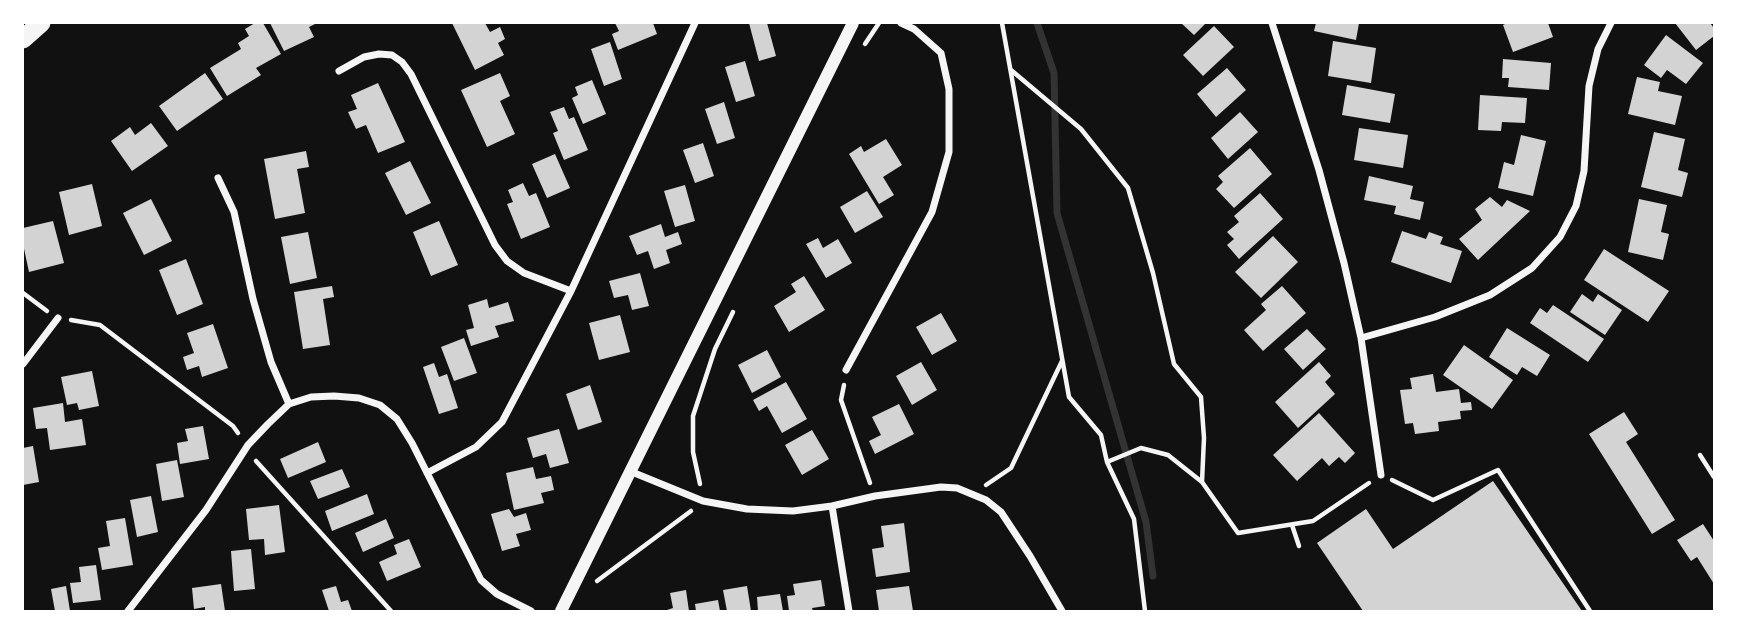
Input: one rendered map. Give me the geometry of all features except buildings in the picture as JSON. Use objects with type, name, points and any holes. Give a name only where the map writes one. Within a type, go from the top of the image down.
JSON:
[{"type":"highway","points":[[23,39],[41,23]]},
{"type":"street","points":[[427,473],[476,447],[502,422],[571,291],[695,23]]},
{"type":"street","points":[[561,611],[853,23]]},
{"type":"street","points":[[846,370],[932,212],[948,152],[949,89],[941,53],[914,29],[901,23]]},
{"type":"street","points":[[1272,23],[1319,170],[1344,263],[1360,338],[1381,475]]},
{"type":"street","points":[[1360,338],[1435,317],[1490,295],[1532,268],[1560,237],[1576,206],[1584,171],[1589,86],[1598,48],[1611,23]]},
{"type":"street","points":[[339,71],[364,57],[379,54],[391,55],[402,62],[411,74],[501,253],[524,273],[571,291]]},
{"type":"street","points":[[218,178],[234,212],[253,299],[271,362],[289,404]]},
{"type":"street","points":[[23,364],[58,318]]},
{"type":"street","points":[[128,611],[206,510],[248,445],[289,404],[311,397],[334,396],[359,398],[380,405],[397,419],[481,580],[497,594],[531,611]]},
{"type":"street","points":[[632,472],[703,501],[747,509],[793,511],[875,496],[941,487],[957,488],[986,500],[1001,512],[1062,611]]},
{"type":"street","points":[[832,506],[849,611]]},
{"type":"path","points":[[860,52],[878,23]]},
{"type":"path","points":[[1002,23],[1069,397],[1101,435],[1107,462],[1135,519],[1145,611]]},
{"type":"path","points":[[1010,70],[1081,129],[1128,188],[1153,273],[1174,364],[1201,397],[1204,438],[1202,482]]},
{"type":"path","points":[[23,293],[58,318],[100,325],[233,426],[258,464],[391,611]]},
{"type":"path","points":[[568,596],[598,580],[703,501],[693,452],[693,416],[715,349],[737,303]]},
{"type":"path","points":[[973,494],[1011,468],[1063,360]]},
{"type":"path","points":[[846,370],[841,400],[868,477]]},
{"type":"path","points":[[1107,462],[1141,448],[1168,455],[1202,482],[1238,533],[1313,521],[1381,475],[1433,500],[1498,470],[1590,611]]},
{"type":"path","points":[[1700,455],[1714,477]]},
{"type":"path","points":[[1292,524],[1299,546]]},
{"type":"waterway","points":[[1037,23],[1054,73],[1057,213],[1146,522],[1153,576]]}]
